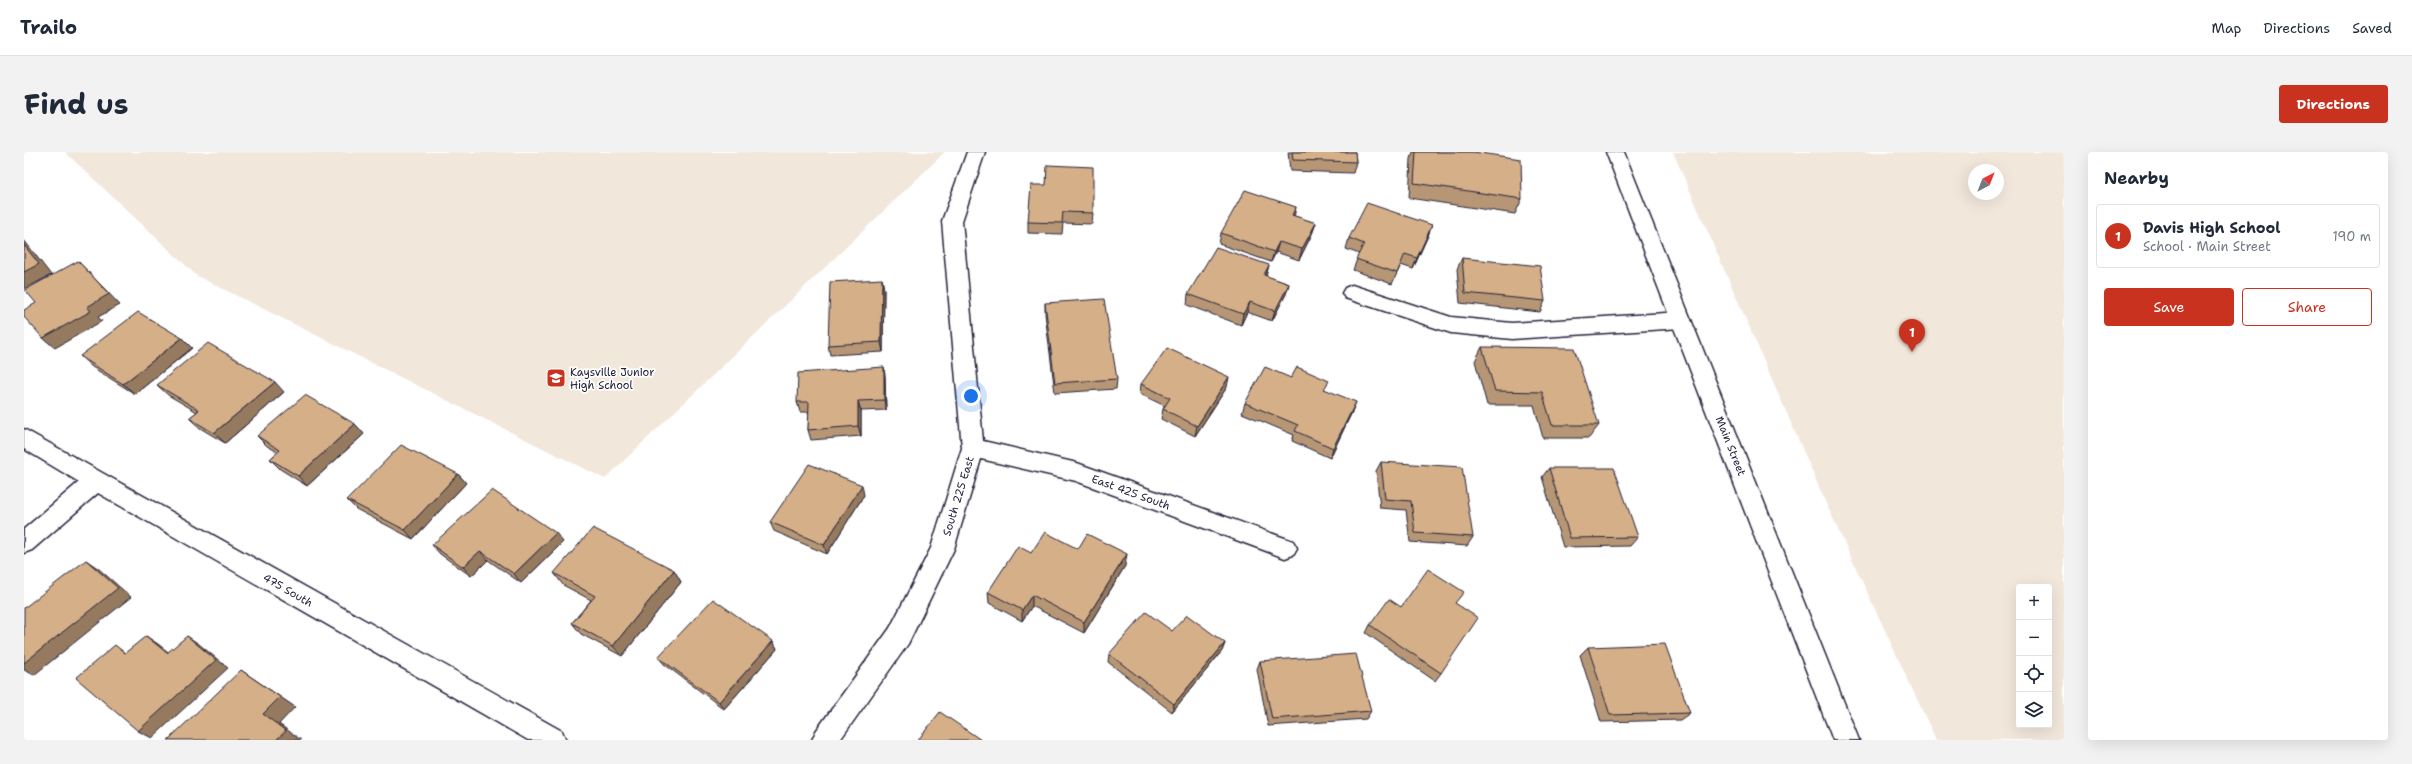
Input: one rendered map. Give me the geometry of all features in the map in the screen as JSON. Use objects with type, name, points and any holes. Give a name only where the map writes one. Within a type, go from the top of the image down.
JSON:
[{"type":"street","name":"South 225 East","points":[[825,740],[899,636],[942,548],[973,448],[952,222],[976,152]]},
{"type":"street","name":"Main Street","points":[[1615,152],[1846,740]]},
{"type":"street","points":[[1352,293],[1451,325],[1512,331],[1682,320]]},
{"type":"street","name":"475 South","points":[[24,438],[96,481],[553,740]]},
{"type":"street","name":"East 425 South","points":[[973,448],[1077,472],[1285,548]]},
{"type":"street","points":[[24,543],[96,481]]},
{"type":"shaded area","name":"Kaysville Junior High School","points":[[65,152],[945,152],[605,479],[197,276]]},
{"type":"shaded area","points":[[1673,152],[2064,152],[2064,740],[1936,740],[1829,510]]},
{"type":"building","points":[[1292,152],[1355,152],[1356,162],[1293,160]]},
{"type":"building","points":[[1416,152],[1473,152],[1521,159],[1522,199],[1414,183]]},
{"type":"building","points":[[1047,165],[1093,167],[1093,213],[1063,212],[1062,223],[1028,222],[1031,185],[1046,185]]},
{"type":"building","points":[[1245,190],[1296,207],[1292,215],[1316,223],[1302,249],[1279,242],[1274,252],[1221,233]]},
{"type":"building","points":[[1367,203],[1432,225],[1417,258],[1405,254],[1397,273],[1356,259],[1364,244],[1349,238]]},
{"type":"building","points":[[24,245],[39,264],[24,272]]},
{"type":"building","points":[[1216,247],[1269,265],[1264,275],[1289,284],[1275,311],[1250,302],[1243,314],[1188,294]]},
{"type":"building","points":[[1462,258],[1540,266],[1545,301],[1465,293]]},
{"type":"building","points":[[78,261],[109,294],[87,307],[91,311],[43,338],[24,317],[24,310],[36,303],[25,290]]},
{"type":"building","points":[[882,279],[881,342],[828,345],[830,282]]},
{"type":"building","points":[[1104,299],[1117,379],[1055,383],[1045,303]]},
{"type":"building","points":[[138,312],[182,338],[123,384],[80,356]]},
{"type":"building","points":[[208,343],[275,382],[214,433],[189,418],[199,410],[157,385]]},
{"type":"building","points":[[1482,347],[1574,348],[1599,425],[1552,425],[1542,392],[1495,391]]},
{"type":"building","points":[[1167,348],[1229,377],[1197,426],[1163,409],[1170,398],[1141,384]]},
{"type":"building","points":[[884,367],[884,400],[858,401],[858,426],[808,430],[809,402],[797,402],[798,373]]},
{"type":"building","points":[[1265,367],[1291,378],[1297,367],[1329,381],[1324,389],[1356,402],[1333,448],[1295,431],[1298,425],[1245,403]]},
{"type":"building","points":[[305,395],[355,424],[298,476],[270,459],[280,450],[257,436]]},
{"type":"building","points":[[401,445],[458,474],[405,530],[347,500]]},
{"type":"building","points":[[1381,462],[1462,467],[1473,537],[1415,533],[1411,501],[1385,499]]},
{"type":"building","points":[[809,464],[862,485],[824,545],[770,522]]},
{"type":"building","points":[[1549,468],[1614,468],[1638,537],[1570,538]]},
{"type":"building","points":[[492,490],[556,533],[514,574],[480,551],[463,567],[432,545]]},
{"type":"building","points":[[593,528],[674,570],[613,646],[572,623],[595,596],[554,573]]},
{"type":"building","points":[[1045,532],[1078,549],[1087,534],[1127,554],[1084,622],[1032,595],[1022,610],[988,592],[1018,546],[1031,553]]},
{"type":"building","points":[[86,560],[118,588],[24,663],[24,608]]},
{"type":"building","points":[[1428,569],[1464,592],[1455,603],[1478,618],[1441,673],[1370,625],[1389,599],[1401,607]]},
{"type":"building","points":[[713,599],[773,641],[719,702],[658,657]]},
{"type":"building","points":[[1146,612],[1172,631],[1187,615],[1225,643],[1174,704],[1109,654]]},
{"type":"building","points":[[146,636],[167,653],[187,636],[216,660],[138,731],[76,678],[115,645],[125,653]]},
{"type":"building","points":[[1665,644],[1690,713],[1610,715],[1588,647]]},
{"type":"building","points":[[1356,654],[1371,711],[1272,719],[1260,661]]},
{"type":"building","points":[[241,670],[280,697],[263,714],[286,731],[276,740],[168,740]]},
{"type":"building","points":[[940,712],[981,740],[918,740]]},
{"type":"place","name":"Davis High School","points":[[1912,352]]},
{"type":"place","name":"Kaysville Junior High School","points":[[556,378]]}]
